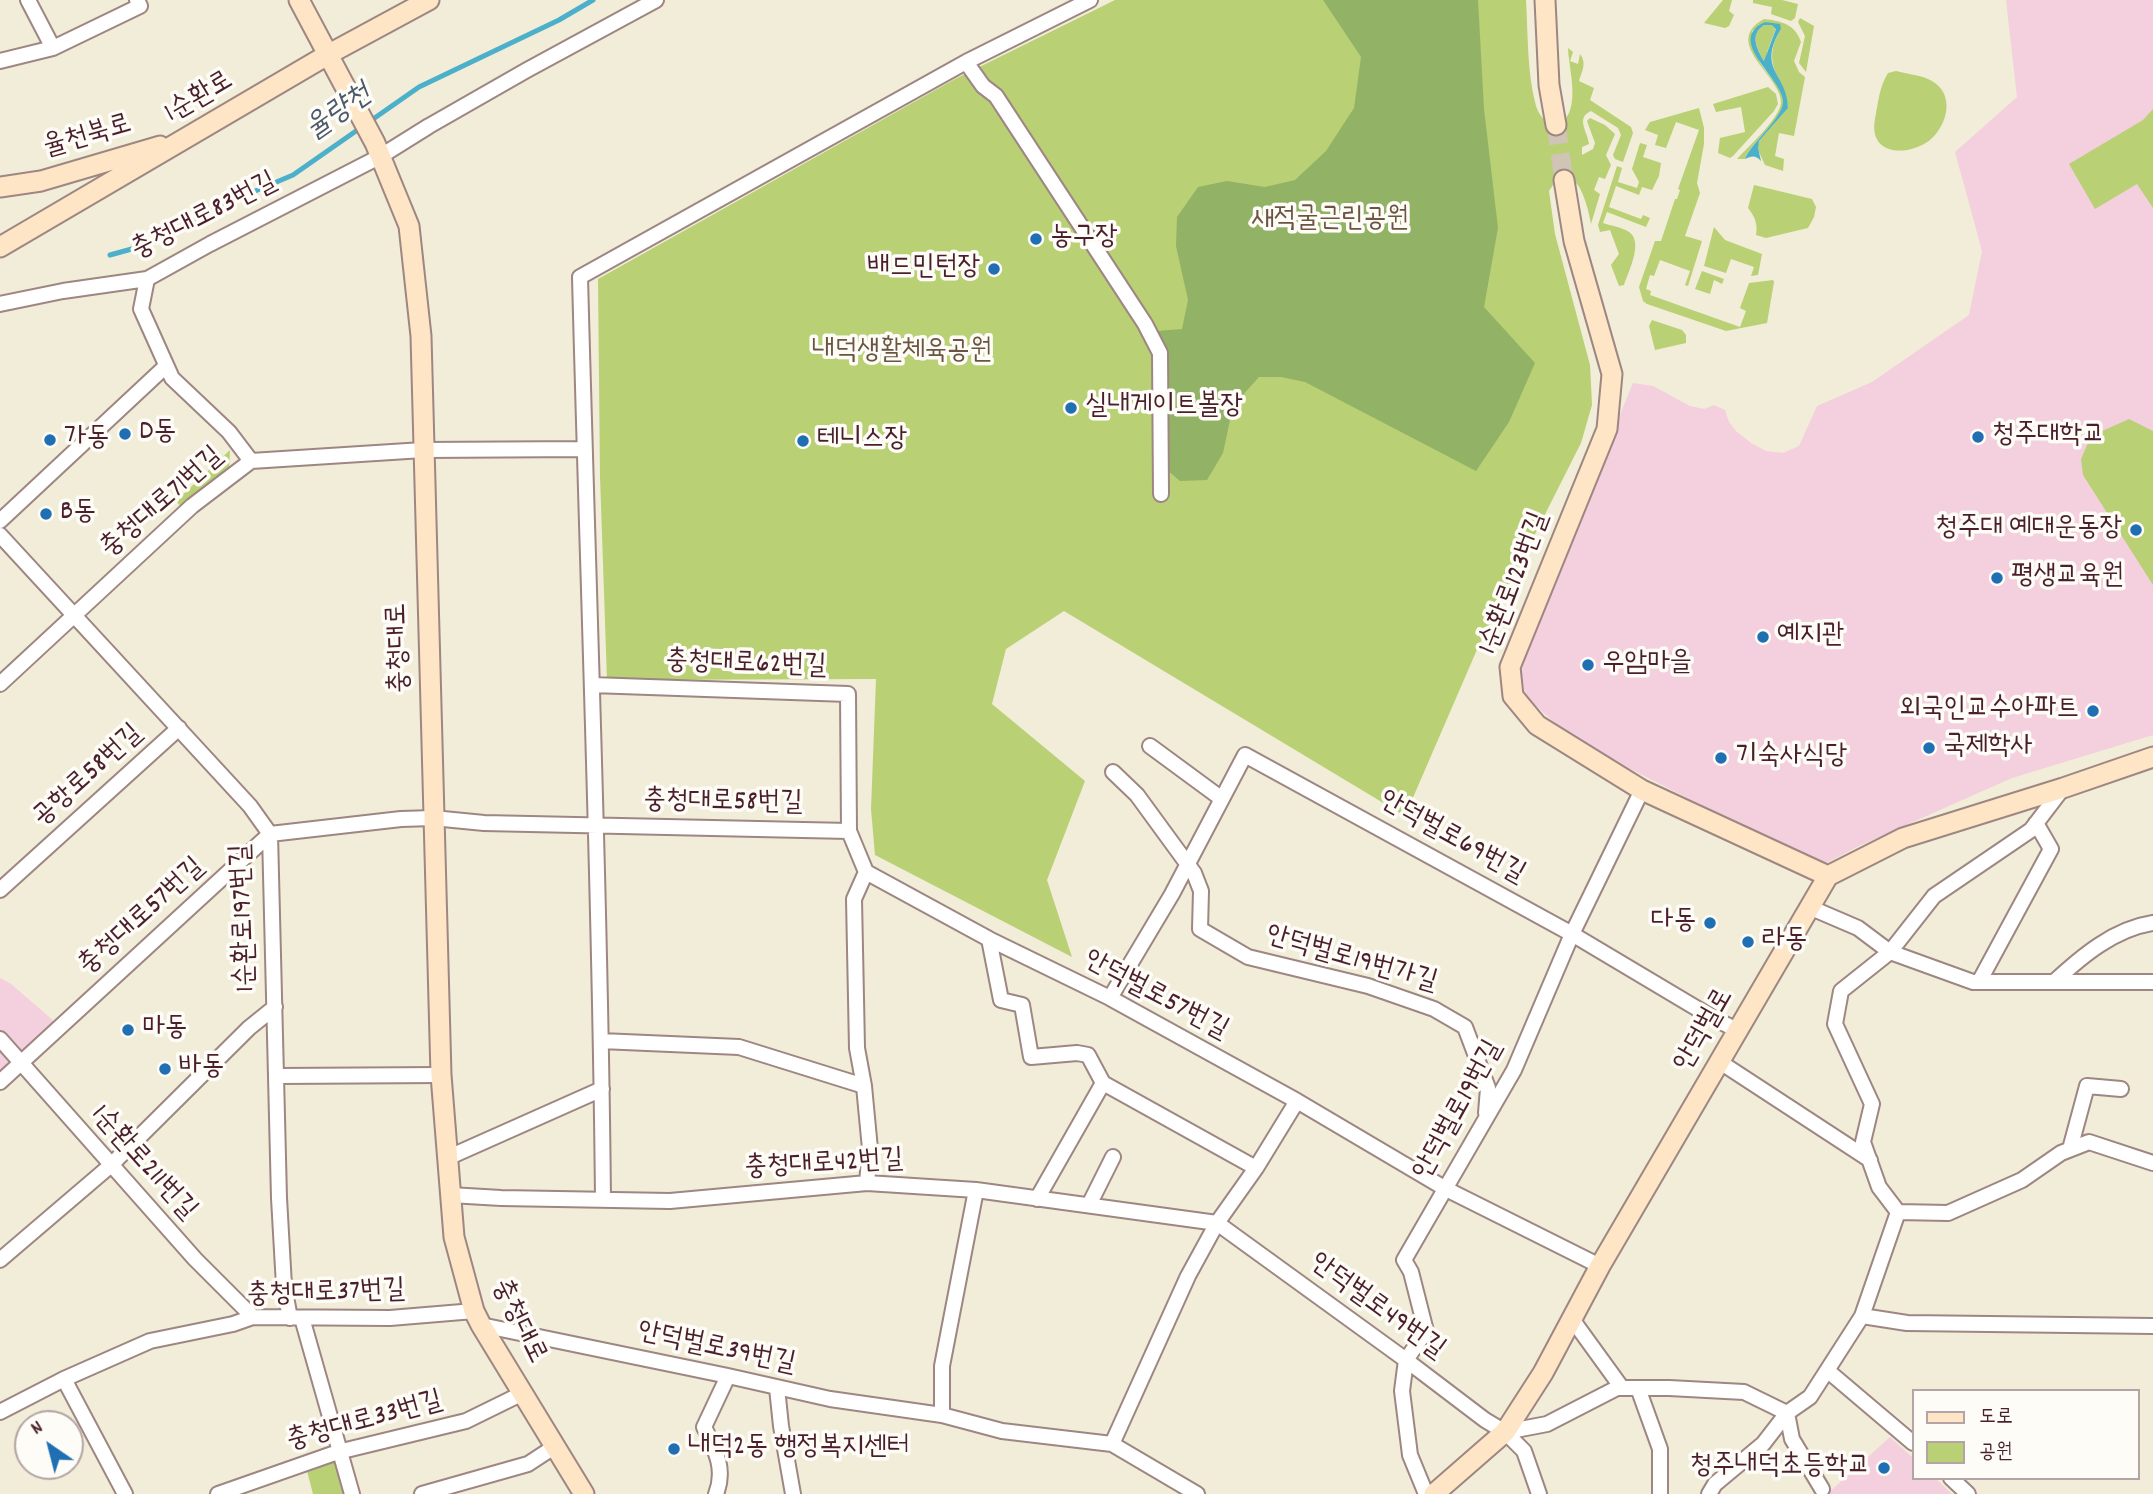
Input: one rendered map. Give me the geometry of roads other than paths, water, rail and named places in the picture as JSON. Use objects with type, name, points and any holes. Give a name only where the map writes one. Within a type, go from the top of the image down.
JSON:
[{"type":"street","points":[[28,0],[53,48]]},
{"type":"street","points":[[299,0],[329,54]]},
{"type":"street","name":"1순환로","points":[[0,247],[329,54],[429,0]]},
{"type":"street","name":"충청대로83번길","points":[[0,304],[63,291],[147,279],[656,0]]},
{"type":"street","points":[[603,1199],[580,277],[966,62],[1090,0]]},
{"type":"street","points":[[1545,0],[1549,85],[1556,125]]},
{"type":"street","points":[[0,61],[53,48],[139,3]]},
{"type":"street","name":"충청대로","points":[[329,54],[378,150],[409,226],[421,336],[441,1075],[454,1237],[477,1318],[584,1494]]},
{"type":"street","points":[[966,62],[983,86],[996,96],[1145,324],[1160,353],[1161,494]]},
{"type":"street","name":"율천북로","points":[[0,187],[41,181],[191,137]]},
{"type":"street","name":"1순환로123번길","points":[[1564,180],[1574,241],[1612,374],[1607,429],[1510,667],[1513,696],[1537,725],[1642,790],[1828,876]]},
{"type":"street","points":[[147,279],[141,309],[172,378],[229,432],[251,461]]},
{"type":"street","points":[[0,522],[166,366]]},
{"type":"street","name":"충청대로71번길","points":[[0,684],[192,506],[251,461],[423,450],[584,449]]},
{"type":"street","name":"1순환로197번길","points":[[0,535],[250,806],[270,834],[283,1273],[352,1494]]},
{"type":"street","name":"충청대로62번길","points":[[592,685],[848,694],[849,831],[866,872]]},
{"type":"street","name":"공항로58번길","points":[[0,890],[179,729]]},
{"type":"street","points":[[1150,746],[1222,799]]},
{"type":"street","name":"안덕벌로69번길","points":[[1110,998],[1172,894],[1245,755],[1572,934],[1739,1031]]},
{"type":"street","points":[[1828,876],[1903,838],[2153,757]]},
{"type":"street","points":[[1113,772],[1137,795],[1186,864]]},
{"type":"street","points":[[1898,1212],[1879,1187],[1863,1142],[1872,1104],[1835,1024],[1841,991],[1890,952],[1934,896],[2031,830],[2063,788]]},
{"type":"street","name":"안덕벌로19번길","points":[[1426,1494],[1412,1460],[1402,1391],[1406,1360],[1426,1331],[1411,1272],[1404,1260],[1514,1070],[1572,934],[1642,790]]},
{"type":"street","points":[[270,834],[401,819],[433,818]]},
{"type":"street","name":"충청대로58번길","points":[[433,818],[484,823],[595,827],[849,831]]},
{"type":"street","points":[[1979,982],[2051,849],[2036,823]]},
{"type":"street","name":"충청대로57번길","points":[[0,1082],[270,834]]},
{"type":"street","name":"안덕벌로19번가길","points":[[1186,864],[1194,873],[1201,891],[1200,929],[1221,942],[1248,957],[1368,986],[1434,1009],[1465,1027],[1488,1088],[1486,1119]]},
{"type":"street","points":[[866,872],[854,899],[857,1048],[870,1149],[867,1183]]},
{"type":"street","name":"안덕벌로57번길","points":[[866,872],[989,939],[1110,998],[1297,1101],[1447,1189],[1600,1266]]},
{"type":"street","name":"안덕벌로","points":[[1434,1494],[1505,1432],[1543,1373],[1600,1266],[1828,876]]},
{"type":"street","points":[[1809,907],[1858,928],[1890,952],[1973,982],[2153,982]]},
{"type":"street","points":[[2054,982],[2084,954],[2135,926],[2153,923]]},
{"type":"street","points":[[989,939],[1001,1000],[1022,1005],[1031,1057],[1077,1053],[1088,1055],[1103,1083],[1256,1168]]},
{"type":"street","points":[[0,1260],[110,1166],[249,1028],[275,1007]]},
{"type":"street","name":"1순환로211번길","points":[[0,1039],[110,1166],[195,1259],[253,1317]]},
{"type":"street","points":[[601,1041],[739,1047],[864,1086]]},
{"type":"street","points":[[1720,1062],[1870,1160]]},
{"type":"street","points":[[277,1076],[441,1075]]},
{"type":"street","points":[[1037,1199],[1103,1083]]},
{"type":"street","points":[[2070,1149],[2087,1086],[2121,1089]]},
{"type":"street","points":[[447,1158],[602,1089]]},
{"type":"street","points":[[1112,1444],[1176,1301],[1217,1223],[1256,1168],[1297,1101]]},
{"type":"street","points":[[1898,1212],[1948,1213],[2022,1180],[2061,1153],[2089,1142],[2153,1163]]},
{"type":"street","points":[[1089,1205],[1113,1157]]},
{"type":"street","name":"충청대로42번길","points":[[450,1195],[670,1201],[867,1183],[976,1190],[1217,1223]]},
{"type":"street","points":[[942,1415],[942,1366],[976,1190]]},
{"type":"street","points":[[1709,1494],[1715,1484],[1763,1444],[1787,1413],[1810,1397],[1828,1371],[1862,1316],[1898,1212]]},
{"type":"street","name":"안덕벌로49번길","points":[[1217,1223],[1505,1432],[1524,1451],[1539,1494]]},
{"type":"street","points":[[1862,1316],[1907,1323],[2153,1326]]},
{"type":"street","name":"충청대로37번길","points":[[0,1412],[64,1379],[150,1341],[233,1324],[253,1317],[477,1318]]},
{"type":"street","name":"안덕벌로39번길","points":[[477,1318],[830,1399],[942,1415],[1002,1431],[1112,1444],[1197,1494]]},
{"type":"street","points":[[1572,1319],[1622,1388]]},
{"type":"street","points":[[1828,1371],[1912,1442]]},
{"type":"street","points":[[716,1494],[720,1483],[720,1460],[704,1427],[728,1376]]},
{"type":"street","points":[[64,1379],[125,1494]]},
{"type":"street","points":[[777,1388],[793,1494]]},
{"type":"street","points":[[1505,1432],[1547,1424],[1617,1388],[1744,1392],[1787,1413]]},
{"type":"street","points":[[1638,1388],[1660,1449],[1660,1494]]},
{"type":"street","name":"충청대로33번길","points":[[218,1494],[338,1452],[466,1421],[521,1394]]},
{"type":"street","points":[[1787,1413],[1792,1439],[1822,1489]]},
{"type":"street","points":[[422,1494],[528,1464],[554,1447]]},
{"type":"street","points":[[1953,1480],[1968,1494]]},
{"type":"water","points":[[1765,22],[1780,24],[1772,63],[1787,97],[1788,108],[1759,141],[1761,161],[1753,157],[1745,159],[1779,114],[1783,100],[1753,49],[1751,39],[1754,30]],"holes":[[[1764,25],[1772,25],[1776,29],[1764,61],[1757,47],[1757,33]]]},
{"type":"waterway","name":"율량천","points":[[110,255],[146,245],[234,200],[293,175],[419,87],[559,20],[593,0]]},
{"type":"tunnel","points":[[1556,125],[1564,180]]},
{"type":"place","name":"농구장","points":[[1036,239]]},
{"type":"place","name":"배드민턴장","points":[[994,269]]},
{"type":"place","name":"실내게이트볼장","points":[[1071,408]]},
{"type":"place","name":"D동","points":[[125,434]]},
{"type":"place","name":"청주대학교","points":[[1978,437]]},
{"type":"place","name":"가동","points":[[50,440]]},
{"type":"place","name":"테니스장","points":[[803,441]]},
{"type":"place","name":"B동","points":[[46,514]]},
{"type":"place","name":"청주대 예대운동장","points":[[2136,530]]},
{"type":"place","name":"평생교육원","points":[[1997,578]]},
{"type":"place","name":"예지관","points":[[1763,637]]},
{"type":"place","name":"우암마을","points":[[1588,665]]},
{"type":"place","name":"외국인교수아파트","points":[[2093,711]]},
{"type":"place","name":"국제학사","points":[[1929,748]]},
{"type":"place","name":"기숙사식당","points":[[1721,758]]},
{"type":"place","name":"다동","points":[[1710,923]]},
{"type":"place","name":"라동","points":[[1748,942]]},
{"type":"place","name":"마동","points":[[128,1030]]},
{"type":"place","name":"바동","points":[[165,1069]]},
{"type":"place","name":"내덕2동 행정복지센터","points":[[674,1449]]},
{"type":"place","name":"청주내덕초등학교","points":[[1884,1468]]},
{"type":"park label","name":"새적굴근린공원","points":[[1330,221]]},
{"type":"park label","name":"내덕생활체육공원","points":[[902,353]]}]
